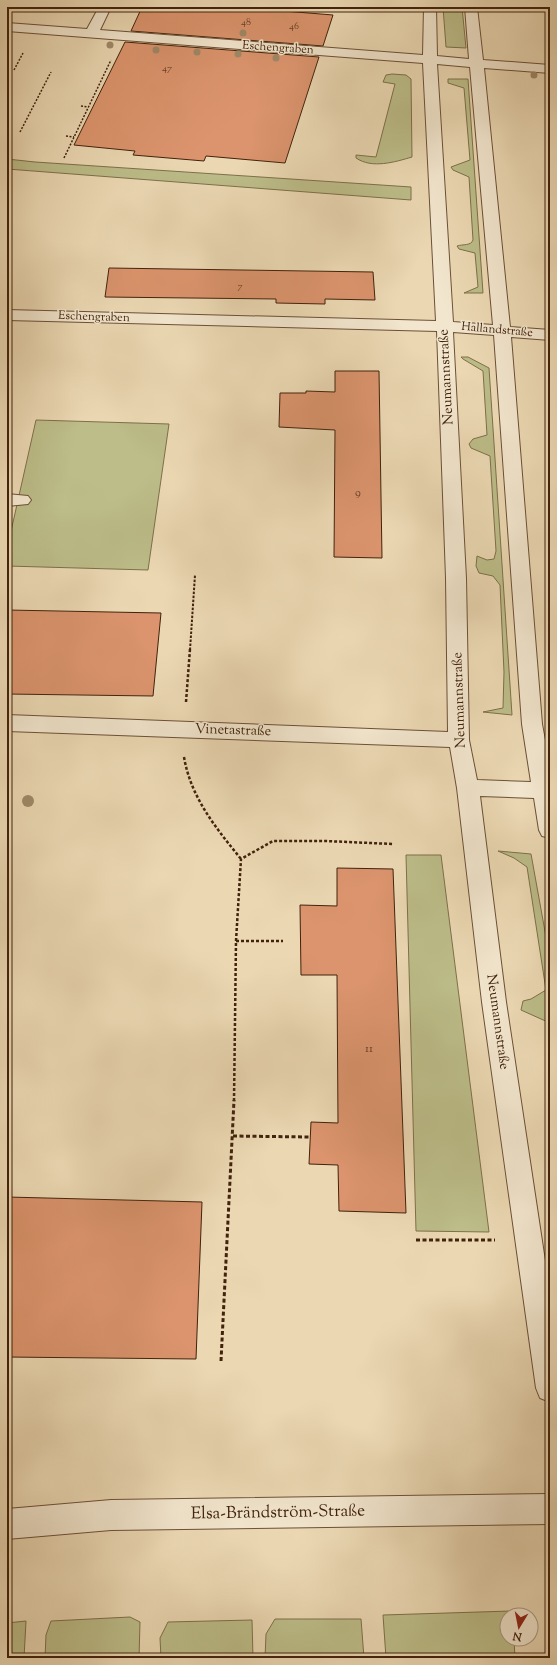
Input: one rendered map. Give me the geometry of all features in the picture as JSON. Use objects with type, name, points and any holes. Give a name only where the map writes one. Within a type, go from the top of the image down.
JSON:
[{"type":"street","points":[[92,33],[105,7]]},
{"type":"street","name":"Neumannstraße","points":[[430,7],[430,60],[456,578],[459,740],[468,788],[494,1002],[550,1388]]},
{"type":"street","points":[[471,7],[502,330],[532,724],[547,791],[550,830]]},
{"type":"street","name":"Eschengraben","points":[[7,27],[550,69]]},
{"type":"street","name":"Eschengraben","points":[[7,315],[444,326]]},
{"type":"street","name":"Hallandstraße","points":[[444,326],[550,335]]},
{"type":"street","name":"Vinetastraße","points":[[7,723],[459,740]]},
{"type":"street","points":[[468,788],[547,791]]},
{"type":"street","name":"Elsa-Brändström-Straße","points":[[7,1524],[111,1516],[550,1509]]},
{"type":"path","points":[[365,7],[408,10]]},
{"type":"path","points":[[64,158],[112,59]]},
{"type":"path","points":[[20,132],[51,72]]},
{"type":"path","points":[[81,106],[89,107]]},
{"type":"path","points":[[66,136],[74,137]]},
{"type":"path","points":[[195,575],[184,730],[185,767],[197,797],[213,826],[241,859],[236,941],[233,1136],[221,1361]]},
{"type":"path","points":[[241,859],[251,852],[274,841],[325,841],[392,844]]},
{"type":"path","points":[[236,941],[283,941]]},
{"type":"path","points":[[233,1136],[310,1137]]},
{"type":"path","points":[[416,1240],[500,1240]]},
{"type":"green space","points":[[443,7],[462,7],[466,48],[446,47]]},
{"type":"green space","points":[[386,75],[406,75],[411,79],[412,157],[384,164],[362,161],[356,158],[356,155],[376,157],[395,84],[383,82]]},
{"type":"green space","points":[[448,79],[468,79],[483,293],[464,293],[478,287],[475,253],[459,249],[457,246],[469,244],[473,240],[469,177],[453,170],[451,167],[470,160],[464,88],[448,83]]},
{"type":"green space","points":[[7,159],[411,187],[411,200],[7,169]]},
{"type":"green space","points":[[461,357],[468,357],[489,368],[512,715],[483,712],[503,708],[504,672],[500,585],[493,576],[479,573],[476,566],[477,556],[487,560],[494,559],[496,551],[490,456],[471,448],[469,444],[473,439],[487,435],[483,371]]},
{"type":"green space","points":[[36,420],[169,424],[148,570],[7,566],[7,549]]},
{"type":"green space","points":[[498,851],[531,854],[550,959],[550,1023],[521,1010],[523,1001],[531,999],[546,990],[527,867],[514,858]]},
{"type":"green space","points":[[406,855],[441,855],[489,1232],[416,1231]]},
{"type":"green space","points":[[499,1611],[499,1647],[514,1647],[515,1658],[386,1658],[383,1615]]},
{"type":"green space","points":[[130,1617],[140,1622],[139,1658],[45,1658],[46,1635],[51,1621]]},
{"type":"green space","points":[[275,1619],[361,1619],[364,1658],[265,1658],[266,1634]]},
{"type":"green space","points":[[252,1620],[253,1658],[161,1658],[160,1638],[168,1622]]},
{"type":"green space","points":[[26,1621],[24,1658],[7,1658],[7,1623]]},
{"type":"building","points":[[142,7],[234,7],[333,15],[323,46],[131,31]]},
{"type":"building","points":[[125,42],[319,57],[285,163],[206,156],[204,161],[133,155],[135,151],[74,145]]},
{"type":"building","points":[[109,268],[373,272],[375,300],[325,299],[325,304],[276,303],[276,299],[105,297]]},
{"type":"building","points":[[335,371],[379,371],[382,558],[334,557],[335,430],[279,427],[280,393],[306,393],[306,391],[335,392]]},
{"type":"building","points":[[7,610],[161,613],[153,696],[7,694]]},
{"type":"building","points":[[337,868],[393,869],[406,1213],[339,1211],[338,1165],[309,1164],[311,1122],[338,1123],[337,975],[301,975],[300,905],[337,906]]},
{"type":"building","points":[[7,1197],[202,1202],[196,1359],[7,1357]]}]
